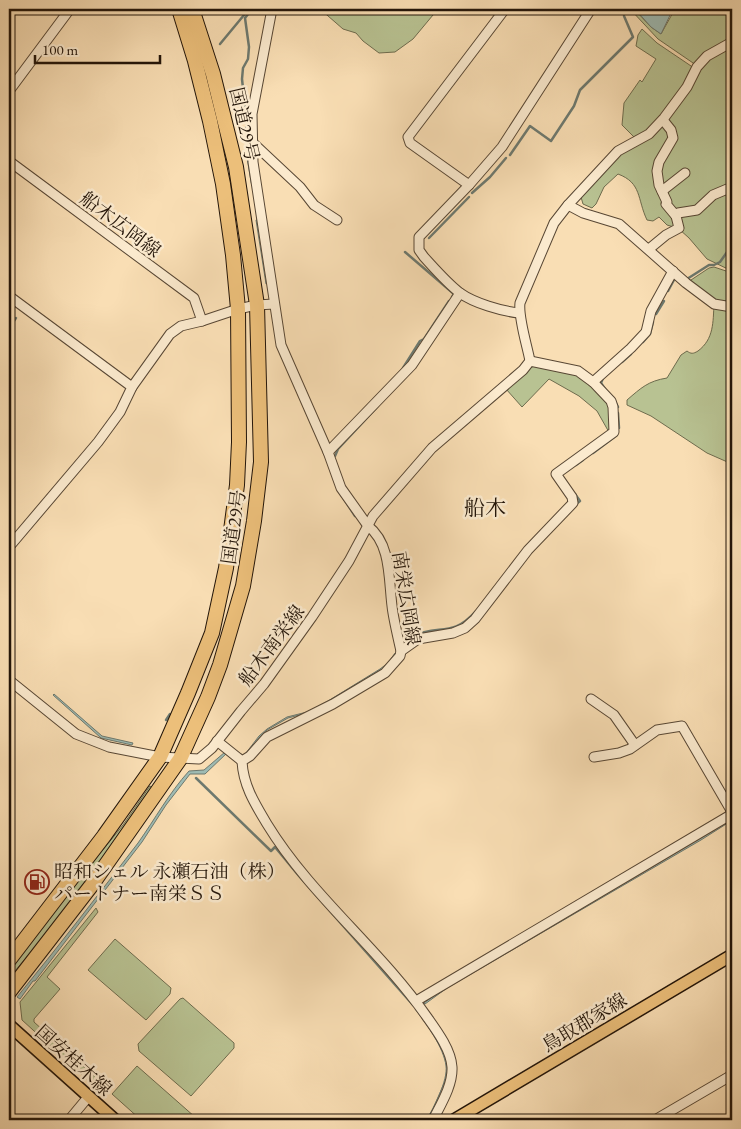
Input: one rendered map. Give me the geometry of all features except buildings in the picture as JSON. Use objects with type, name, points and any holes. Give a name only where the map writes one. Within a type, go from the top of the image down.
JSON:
[{"type":"highway","name":"国道29号","points":[[9,960],[104,836],[160,757],[212,633],[226,568],[237,485],[239,442],[238,309],[234,255],[223,184],[195,61],[179,9]]},
{"type":"highway","name":"国道29号","points":[[9,992],[91,886],[180,758],[220,665],[243,586],[254,521],[261,462],[257,305],[236,167],[214,74],[192,9]]},
{"type":"main road","name":"鳥取郡家線","points":[[454,1120],[732,955]]},
{"type":"main road","name":"国安桂木線","points":[[9,1025],[116,1120]]},
{"type":"street","points":[[9,91],[70,9]]},
{"type":"street","name":"南栄広岡線","points":[[242,761],[250,756],[267,737],[333,704],[385,674],[400,656],[401,651],[393,611],[389,568],[381,541],[341,488],[328,452],[281,345],[253,162],[252,142],[252,114],[272,9]]},
{"type":"street","points":[[470,185],[410,143],[408,137],[505,9]]},
{"type":"street","points":[[519,313],[506,312],[491,307],[460,293],[424,257],[419,250],[419,237],[470,185],[502,147],[591,9]]},
{"type":"street","points":[[401,651],[418,639],[453,633],[465,628],[475,619],[528,550],[573,503],[572,497],[556,474],[614,432],[611,401],[593,382],[578,371],[530,361],[523,323],[519,313],[520,303],[554,224],[568,205],[618,151],[649,134],[687,87],[697,67],[707,56],[732,42]]},
{"type":"street","points":[[648,250],[678,228],[676,216],[667,207],[657,176],[658,166],[673,138],[671,130],[662,120]]},
{"type":"street","points":[[252,142],[300,187],[314,205],[337,220]]},
{"type":"street","name":"船木広岡線","points":[[9,161],[194,298],[202,322]]},
{"type":"street","points":[[662,190],[685,174]]},
{"type":"street","points":[[676,216],[682,212],[697,210],[713,195],[732,187]]},
{"type":"street","points":[[568,205],[583,213],[619,224],[714,304],[732,307]]},
{"type":"street","points":[[593,382],[646,332],[651,311],[673,271]]},
{"type":"street","points":[[328,452],[412,365],[460,293]]},
{"type":"street","points":[[9,296],[132,386]]},
{"type":"street","points":[[9,547],[98,442],[120,412],[132,386],[170,334],[181,326],[202,322],[238,309],[274,304]]},
{"type":"street","name":"船木南栄線","points":[[9,680],[76,734],[109,747],[160,757],[199,759],[212,748],[264,684],[312,617],[349,561],[372,516],[432,448],[523,370],[530,361]]},
{"type":"street","points":[[591,699],[614,715],[635,745]]},
{"type":"street","points":[[416,1001],[732,813],[682,726],[657,730],[619,753],[594,757]]},
{"type":"street","points":[[217,741],[242,761],[242,774],[251,796],[286,854],[416,1001],[438,1032],[452,1065],[452,1079],[433,1120]]},
{"type":"street","points":[[655,1120],[732,1075]]},
{"type":"street","points":[[69,1120],[89,1096]]},
{"type":"green space","points":[[320,9],[438,9],[413,39],[395,52],[379,53],[356,33],[343,29]]},
{"type":"green space","points":[[630,9],[634,9],[651,27],[661,34],[675,9],[732,9],[732,38],[696,65],[658,39]]},
{"type":"green space","points":[[642,29],[657,43],[694,68],[673,101],[649,130],[635,138],[622,125],[624,103],[640,80],[642,82],[656,59],[636,46],[638,35]]},
{"type":"green space","points":[[732,45],[732,185],[697,208],[676,213],[663,189],[659,165],[671,145],[665,121],[705,62]]},
{"type":"green space","points":[[663,123],[671,134],[656,168],[675,216],[677,228],[667,225],[659,217],[653,221],[647,220],[635,187],[626,178],[618,174],[604,187],[592,208],[583,204],[581,197],[612,160]]},
{"type":"green space","points":[[732,188],[732,271],[707,259],[679,229],[678,217]]},
{"type":"green space","points":[[714,267],[732,273],[732,306],[724,306],[688,282],[709,268]]},
{"type":"green space","points":[[714,304],[732,308],[732,464],[707,453],[651,416],[627,405],[627,400],[636,392],[655,381],[667,378],[681,355],[687,351],[695,353],[703,346],[712,330]]},
{"type":"green space","points":[[537,365],[576,375],[584,379],[610,404],[610,434],[597,411],[579,396],[549,379],[522,407],[506,389]]},
{"type":"green space","points":[[150,786],[153,788],[63,914],[9,978],[9,968],[15,959],[123,825]]},
{"type":"green space","points":[[96,908],[98,912],[47,977],[60,989],[34,1019],[34,1022],[105,1086],[100,1091],[22,1020],[20,1002]]},
{"type":"green space","points":[[115,939],[171,988],[170,994],[146,1020],[88,970]]},
{"type":"green space","points":[[183,998],[234,1043],[234,1048],[191,1096],[139,1051],[138,1044]]},
{"type":"green space","points":[[137,1066],[195,1117],[196,1120],[141,1120],[112,1094]]},
{"type":"water","points":[[635,9],[673,9],[661,34],[651,27]]},
{"type":"water","points":[[259,219],[268,283],[266,284],[256,220]]},
{"type":"water","points":[[395,653],[389,664],[381,670],[329,702],[307,713],[288,718],[267,730],[244,756],[238,753],[244,755],[259,736],[267,729],[287,717],[307,712],[380,669],[388,663]]},
{"type":"water","points":[[54,694],[102,736],[133,743],[132,745],[101,738]]},
{"type":"water","points":[[225,752],[227,753],[205,774],[190,774],[166,805],[142,842],[35,981],[33,981],[20,999],[17,997],[138,843],[182,779],[189,771],[204,770]]},
{"type":"water","points":[[730,820],[701,840],[424,1003],[447,986]]},
{"type":"water","points":[[416,1008],[433,1033],[446,1060],[447,1070],[446,1079],[441,1090],[446,1072],[445,1059],[434,1036]]},
{"type":"waterway","points":[[220,44],[249,9]]},
{"type":"waterway","points":[[245,107],[242,79],[243,68],[248,59],[249,47],[245,18],[252,9]]},
{"type":"waterway","points":[[510,155],[530,126],[551,141],[574,106],[580,90],[633,37],[624,16]]},
{"type":"waterway","points":[[246,115],[247,153],[252,183]]},
{"type":"waterway","points":[[472,193],[490,177],[506,158]]},
{"type":"waterway","points":[[429,238],[469,197]]},
{"type":"waterway","points":[[687,279],[709,265],[720,262],[732,245]]},
{"type":"waterway","points":[[405,252],[454,294],[452,297]]},
{"type":"waterway","points":[[668,291],[676,279]]},
{"type":"waterway","points":[[403,368],[449,301]]},
{"type":"waterway","points":[[656,314],[664,301]]},
{"type":"waterway","points":[[9,328],[16,318]]},
{"type":"waterway","points":[[643,342],[650,334],[653,322]]},
{"type":"waterway","points":[[622,362],[631,354]]},
{"type":"waterway","points":[[603,378],[601,383],[605,389]]},
{"type":"waterway","points":[[614,399],[618,407]]},
{"type":"waterway","points":[[335,456],[338,449],[378,406]]},
{"type":"waterway","points":[[618,413],[619,428]]},
{"type":"waterway","points":[[593,453],[617,435]]},
{"type":"waterway","points":[[576,465],[583,460]]},
{"type":"waterway","points":[[575,494],[580,501],[575,505]]},
{"type":"waterway","points":[[342,496],[355,516]]},
{"type":"waterway","points":[[412,637],[421,633],[452,628],[467,620],[476,611]]},
{"type":"waterway","points":[[166,720],[170,714]]},
{"type":"waterway","points":[[196,778],[271,851],[275,847],[413,1005]]},
{"type":"place","name":"昭和シェル 永瀬石油（株） パートナー南栄ＳＳ","points":[[37,882]]},
{"type":"district","name":"船木","points":[[485,508]]}]
